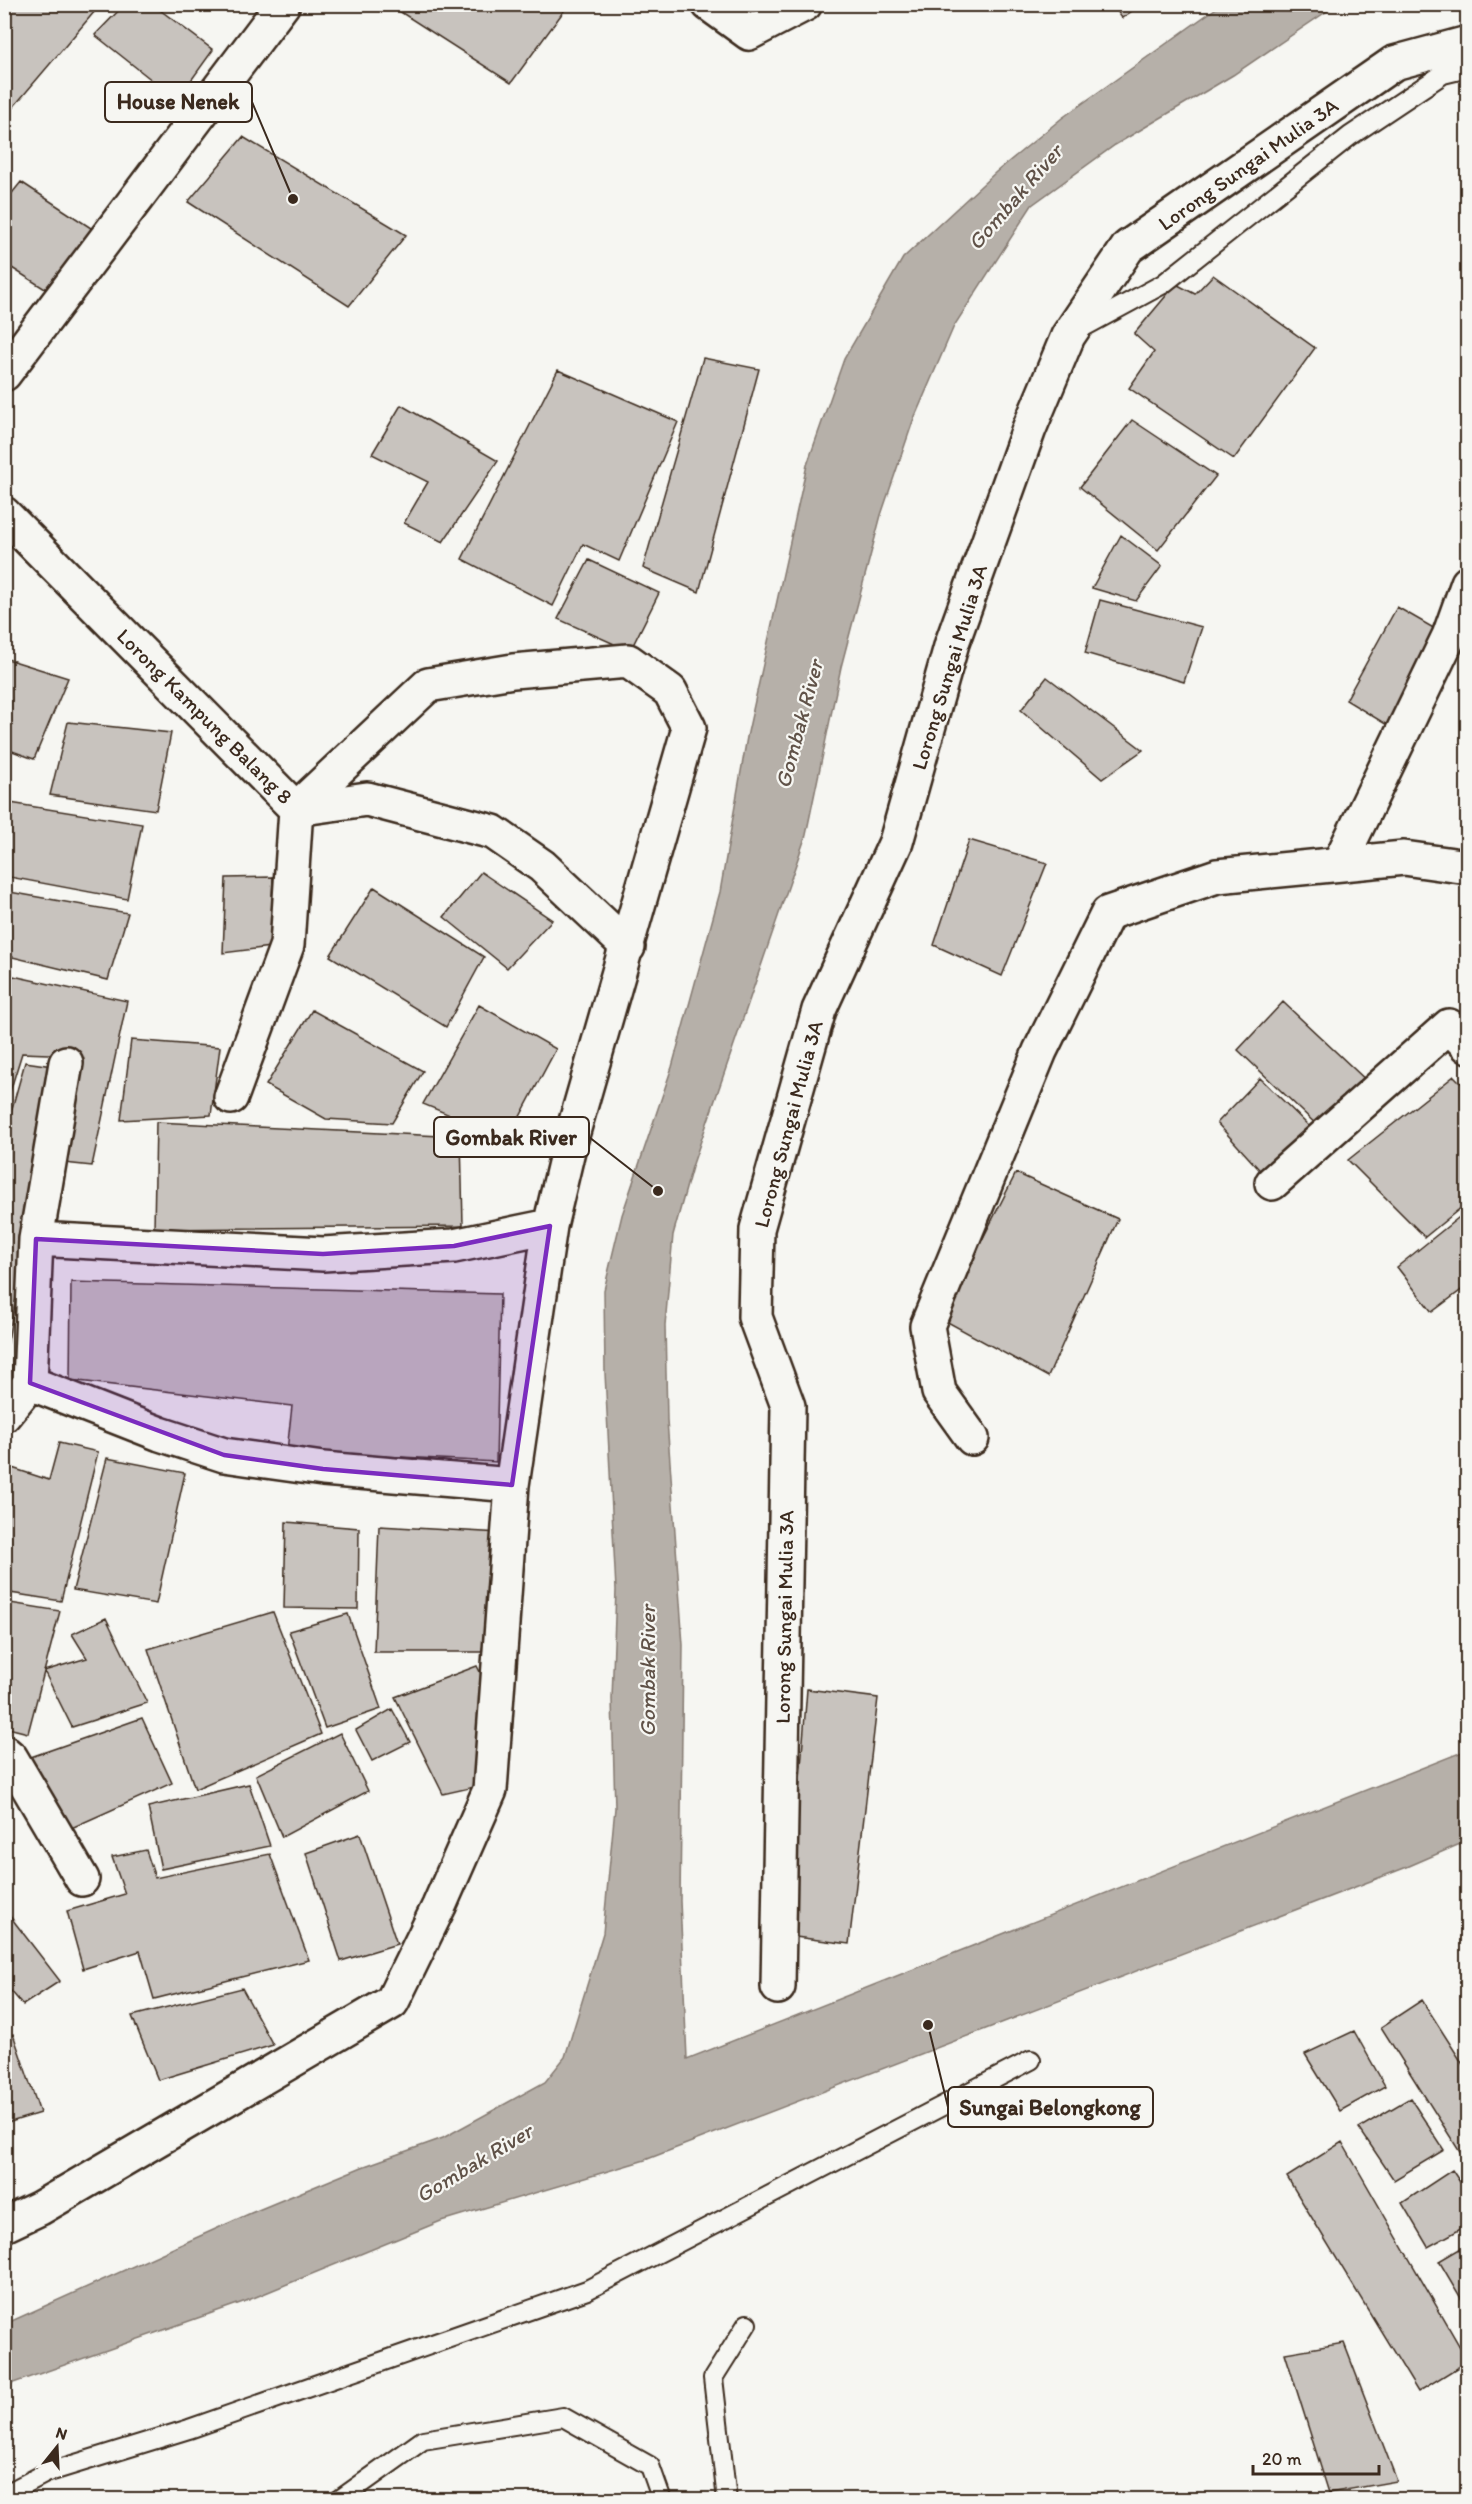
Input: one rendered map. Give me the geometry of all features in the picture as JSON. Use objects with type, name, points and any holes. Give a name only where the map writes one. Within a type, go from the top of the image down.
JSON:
[{"type":"street","points":[[4,374],[283,4]]},
{"type":"street","points":[[709,4],[749,33],[805,4]]},
{"type":"street","name":"Lorong Sungai Mulia 3A","points":[[778,1987],[788,1406],[755,1317],[757,1229],[819,1010],[896,842],[952,643],[1029,429],[1068,336],[1128,247],[1394,63],[1467,43]]},
{"type":"street","name":"Lorong Kampung Balang 8","points":[[4,514],[296,808],[287,945],[231,1096]]},
{"type":"street","points":[[1339,864],[1449,636],[1467,583]]},
{"type":"street","points":[[4,2225],[40,2208],[392,2002],[439,1906],[490,1790],[512,1485],[550,1226],[569,1146],[690,728],[670,691],[628,661],[513,671],[428,685],[296,808]]},
{"type":"street","points":[[296,808],[367,799],[493,832],[542,866],[628,946]]},
{"type":"street","points":[[972,1438],[939,1392],[927,1326],[1040,1051],[1108,913],[1217,876],[1404,858],[1467,867]]},
{"type":"street","points":[[1272,1183],[1449,1026],[1467,1046]]},
{"type":"street","points":[[4,1415],[30,1383],[36,1239],[66,1063]]},
{"type":"street","points":[[36,1239],[323,1254],[454,1246],[550,1226]]},
{"type":"street","points":[[30,1383],[150,1431],[224,1455],[323,1470],[512,1485]]},
{"type":"street","points":[[4,1752],[11,1758],[81,1879]]},
{"type":"lane","name":"Lorong Sungai Mulia 3A","points":[[1068,336],[1163,284],[1350,136],[1443,74],[1467,68]]},
{"type":"lane","points":[[4,2495],[46,2473],[189,2429],[587,2290],[1031,2060]]},
{"type":"lane","points":[[727,2499],[713,2378],[747,2324]]},
{"type":"lane","points":[[339,2499],[423,2440],[563,2416],[650,2466],[662,2499]]},
{"type":"highlighted area","points":[[550,1226],[512,1485],[323,1469],[224,1455],[30,1383],[36,1239],[323,1254],[454,1246]]},
{"type":"water","name":"Gombak River","points":[[1222,4],[1336,5],[1233,75],[1115,145],[1032,205],[954,326],[913,421],[881,515],[841,667],[806,835],[692,1167],[673,1235],[665,1325],[667,1420],[683,1645],[680,1901],[687,2059],[1467,1750],[1467,1841],[1407,1867],[645,2160],[441,2221],[246,2301],[5,2386],[5,2324],[251,2213],[362,2167],[443,2138],[545,2082],[565,2057],[603,1933],[615,1808],[612,1699],[616,1590],[605,1373],[604,1290],[622,1215],[672,1067],[720,892],[747,737],[807,465],[844,359],[903,258],[996,172],[1062,118]]},
{"type":"building","points":[[4,4],[101,4],[10,111],[4,106]]},
{"type":"building","points":[[125,4],[152,4],[213,50],[177,100],[95,35]]},
{"type":"building","points":[[388,4],[569,4],[511,83]]},
{"type":"building","points":[[1112,4],[1142,4],[1122,18]]},
{"type":"building","points":[[243,137],[406,235],[349,306],[188,202]]},
{"type":"building","points":[[21,182],[94,230],[45,289],[4,263],[4,203]]},
{"type":"building","points":[[1213,275],[1315,348],[1234,459],[1129,388],[1154,352],[1134,334],[1176,284],[1195,294]]},
{"type":"building","points":[[703,358],[759,369],[699,592],[643,568]]},
{"type":"building","points":[[558,370],[678,422],[619,561],[583,544],[553,606],[462,559]]},
{"type":"building","points":[[401,405],[498,461],[443,542],[404,523],[428,482],[372,454]]},
{"type":"building","points":[[1132,420],[1216,476],[1158,550],[1080,487]]},
{"type":"building","points":[[1121,535],[1162,566],[1136,601],[1092,588]]},
{"type":"building","points":[[589,560],[659,593],[630,651],[558,619]]},
{"type":"building","points":[[1100,600],[1202,627],[1184,682],[1085,653]]},
{"type":"building","points":[[1397,607],[1444,634],[1392,728],[1346,700]]},
{"type":"building","points":[[4,658],[68,678],[34,759],[4,748]]},
{"type":"building","points":[[1047,677],[1143,750],[1102,779],[1021,710]]},
{"type":"building","points":[[68,722],[171,733],[156,810],[50,795]]},
{"type":"building","points":[[4,802],[142,824],[127,899],[4,876]]},
{"type":"building","points":[[969,840],[1047,863],[1002,976],[934,945]]},
{"type":"building","points":[[481,872],[552,920],[507,968],[444,917]]},
{"type":"building","points":[[273,877],[270,947],[223,953],[226,878]]},
{"type":"building","points":[[374,887],[484,957],[446,1027],[330,956]]},
{"type":"building","points":[[4,891],[128,913],[108,980],[4,955]]},
{"type":"building","points":[[4,974],[127,1001],[92,1166],[55,1162],[75,1055],[22,1053],[4,1111]]},
{"type":"building","points":[[1283,1002],[1370,1084],[1321,1129],[1238,1050]]},
{"type":"building","points":[[479,1005],[556,1049],[508,1139],[423,1104]]},
{"type":"building","points":[[312,1010],[423,1071],[392,1123],[326,1119],[266,1085]]},
{"type":"building","points":[[131,1040],[220,1047],[211,1115],[121,1120]]},
{"type":"building","points":[[25,1062],[59,1067],[4,1362],[4,1137]]},
{"type":"building","points":[[1454,1076],[1468,1090],[1468,1202],[1425,1237],[1348,1160]]},
{"type":"building","points":[[1260,1078],[1316,1133],[1267,1178],[1217,1123]]},
{"type":"building","points":[[156,1122],[461,1137],[463,1226],[154,1229]]},
{"type":"building","points":[[1016,1173],[1118,1219],[1048,1377],[942,1319]]},
{"type":"building","points":[[1468,1210],[1468,1285],[1432,1312],[1397,1267]]},
{"type":"building","points":[[71,1282],[500,1294],[496,1462],[287,1451],[292,1406],[70,1380]]},
{"type":"building","points":[[59,1443],[98,1452],[61,1601],[4,1592],[4,1483],[9,1467],[49,1480]]},
{"type":"building","points":[[107,1458],[185,1473],[156,1604],[73,1590]]},
{"type":"building","points":[[286,1522],[359,1528],[358,1609],[284,1608]]},
{"type":"building","points":[[379,1526],[501,1533],[492,1652],[374,1652]]},
{"type":"building","points":[[4,1602],[60,1611],[28,1733],[4,1727]]},
{"type":"building","points":[[273,1612],[321,1734],[195,1789],[148,1649]]},
{"type":"building","points":[[348,1614],[381,1709],[325,1728],[289,1631]]},
{"type":"building","points":[[106,1618],[147,1703],[72,1727],[44,1671],[87,1658],[72,1634]]},
{"type":"building","points":[[477,1666],[490,1692],[483,1785],[443,1794],[395,1697]]},
{"type":"building","points":[[807,1689],[878,1698],[849,1944],[788,1936]]},
{"type":"building","points":[[392,1709],[410,1742],[372,1761],[356,1730]]},
{"type":"building","points":[[142,1718],[172,1783],[67,1830],[28,1758]]},
{"type":"building","points":[[340,1733],[368,1791],[282,1837],[256,1775]]},
{"type":"building","points":[[249,1784],[270,1846],[161,1869],[148,1807]]},
{"type":"building","points":[[360,1834],[397,1944],[341,1961],[306,1853]]},
{"type":"building","points":[[146,1850],[155,1878],[270,1854],[309,1960],[154,1999],[140,1951],[83,1969],[67,1911],[125,1894],[112,1857]]},
{"type":"building","points":[[9,1915],[60,1981],[23,2005],[4,1983],[4,1918]]},
{"type":"building","points":[[242,1988],[273,2045],[158,2080],[132,2016]]},
{"type":"building","points":[[1422,2000],[1468,2072],[1468,2165],[1381,2027]]},
{"type":"building","points":[[1354,2031],[1385,2086],[1340,2111],[1305,2054]]},
{"type":"building","points":[[13,2034],[40,2113],[4,2124],[4,2038]]},
{"type":"building","points":[[1410,2098],[1444,2150],[1394,2180],[1359,2128]]},
{"type":"building","points":[[1342,2142],[1468,2361],[1418,2392],[1287,2177]]},
{"type":"building","points":[[1452,2170],[1468,2194],[1468,2225],[1428,2247],[1402,2203]]},
{"type":"building","points":[[1468,2244],[1468,2310],[1439,2261]]},
{"type":"building","points":[[1344,2343],[1397,2481],[1329,2493],[1285,2353]]},
{"type":"place","name":"House Nenek","points":[[293,199]]},
{"type":"place","name":"Gombak River","points":[[658,1191]]},
{"type":"place","name":"Sungai Belongkong","points":[[928,2025]]}]
